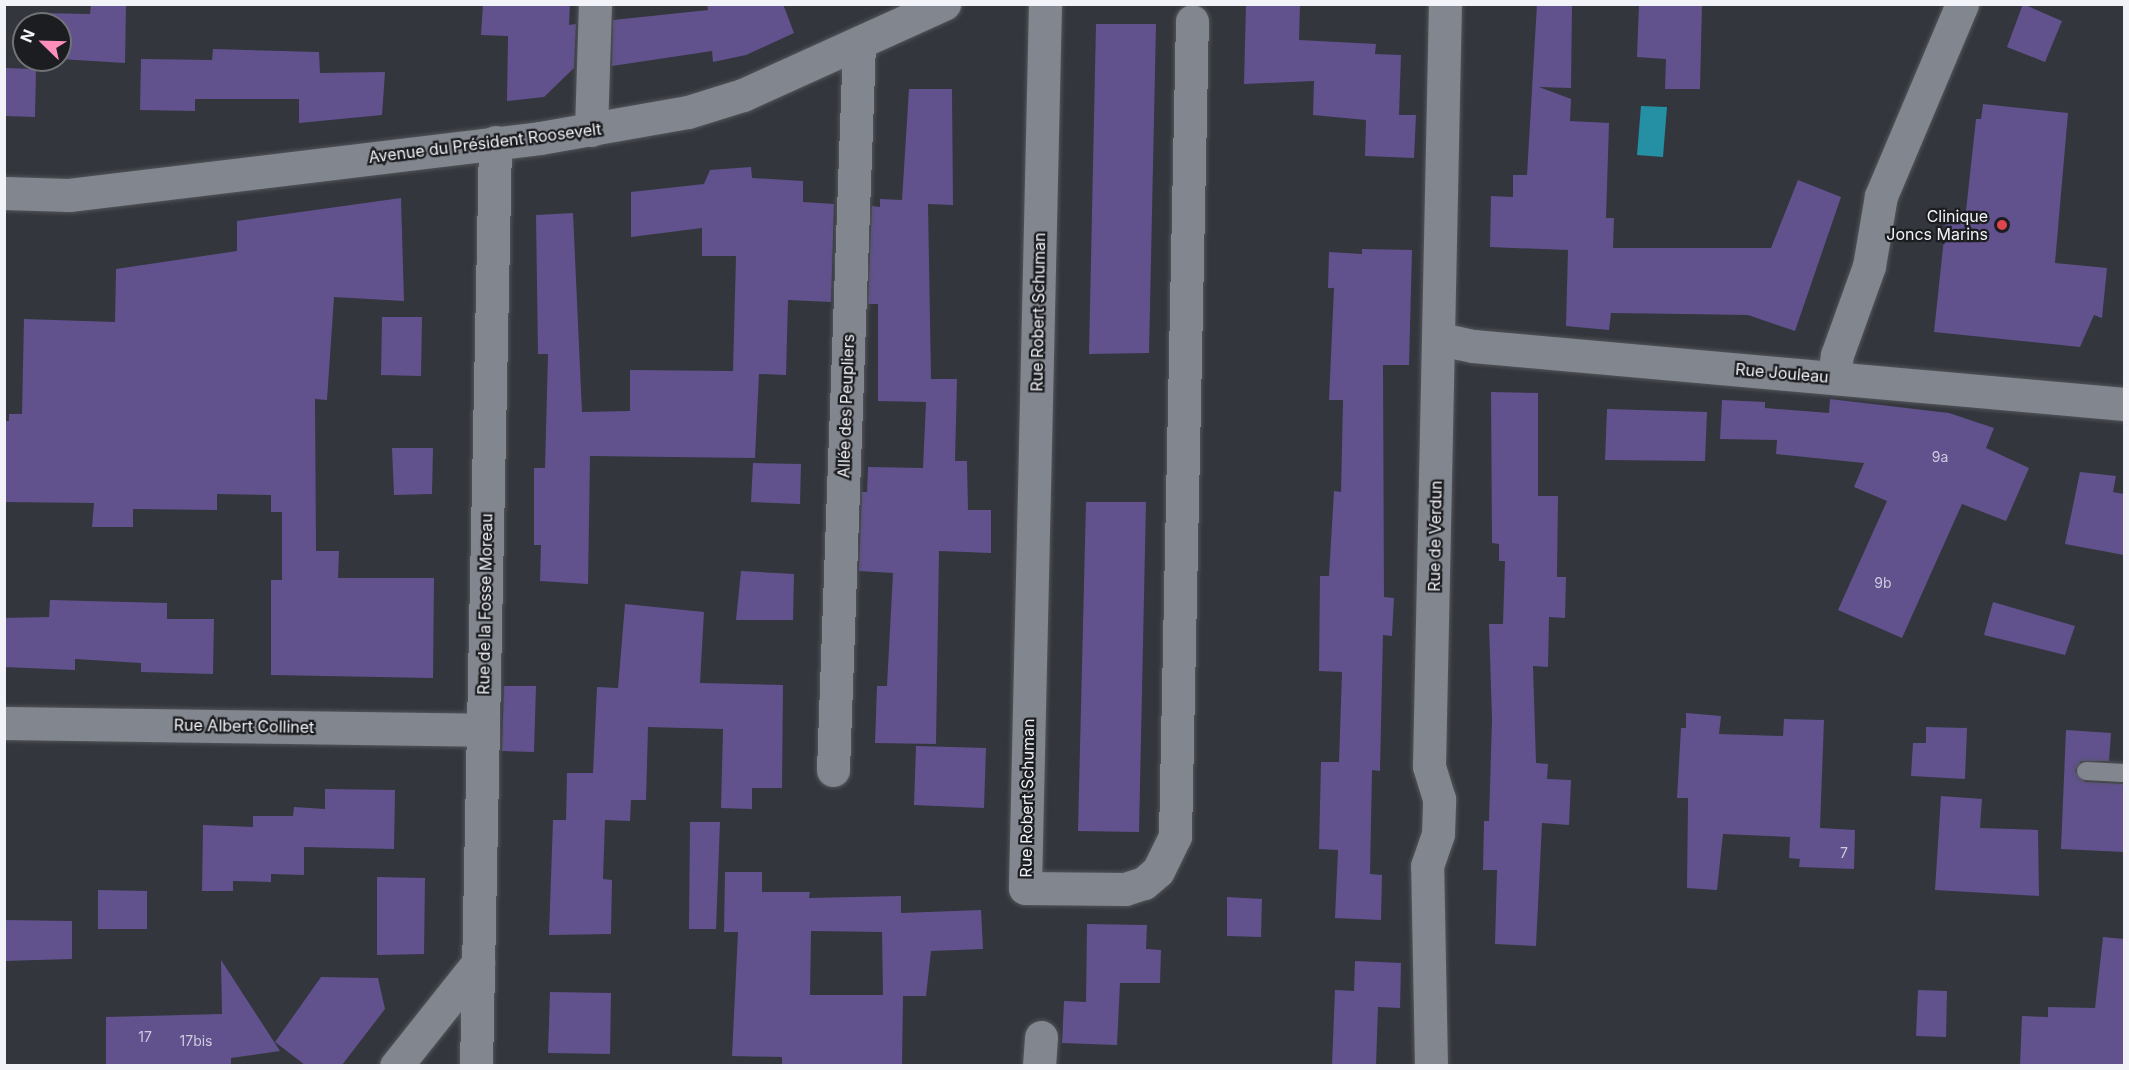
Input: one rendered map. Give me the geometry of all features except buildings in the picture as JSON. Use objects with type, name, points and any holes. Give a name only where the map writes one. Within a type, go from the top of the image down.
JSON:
[{"type":"street","points":[[591,130],[595,4]]},
{"type":"street","name":"Avenue du Président Roosevelt","points":[[4,194],[69,195],[591,130],[712,105],[944,4]]},
{"type":"street","name":"Rue Robert Schuman","points":[[1045,4],[1025,888],[1125,889],[1144,882],[1158,871],[1174,836],[1192,21]]},
{"type":"street","name":"Rue de Verdun","points":[[1431,1065],[1427,866],[1438,834],[1439,799],[1429,766],[1440,339],[1445,4]]},
{"type":"street","points":[[1834,378],[1837,355],[1869,266],[1881,196],[1962,4]]},
{"type":"street","name":"Allée des Peupliers","points":[[833,770],[859,42]]},
{"type":"street","name":"Rue de la Fosse Moreau","points":[[476,1065],[495,142]]},
{"type":"street","name":"Rue Jouleau","points":[[1440,339],[1473,346],[2124,404]]},
{"type":"street","name":"Rue Albert Collinet","points":[[4,723],[483,730]]},
{"type":"street","points":[[396,1065],[478,963]]},
{"type":"lane","points":[[2086,771],[2124,773]]},
{"type":"water","points":[[1641,106],[1667,107],[1663,157],[1637,155]]},
{"type":"place","name":"Clinique Joncs Marins","points":[[2002,225]]}]
